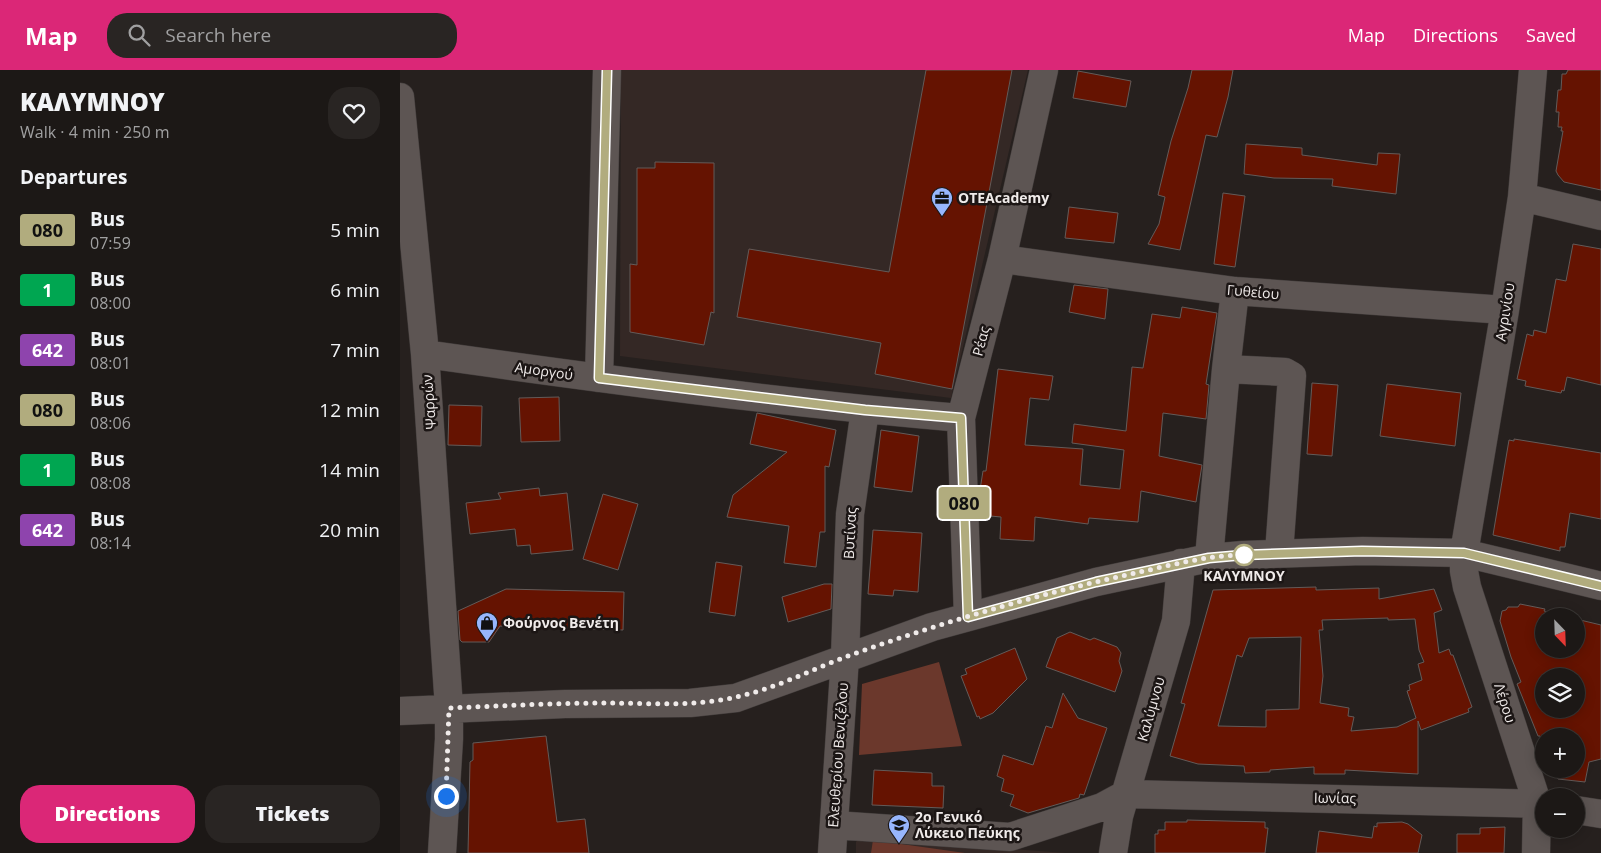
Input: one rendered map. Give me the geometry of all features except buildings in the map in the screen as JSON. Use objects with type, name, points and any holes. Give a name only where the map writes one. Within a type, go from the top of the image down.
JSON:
[{"type":"street","points":[[599,378],[607,70]]},
{"type":"street","name":"Ρέας","points":[[968,617],[961,418],[1002,259],[1044,70]]},
{"type":"street","name":"Αγρινίου","points":[[1464,553],[1522,197],[1533,70]]},
{"type":"street","name":"Ψαρρών","points":[[400,97],[425,354],[449,708],[442,853]]},
{"type":"street","points":[[1522,197],[1601,216]]},
{"type":"street","name":"Γυθείου","points":[[1002,259],[1235,291],[1505,310]]},
{"type":"street","points":[[1209,558],[1235,291]]},
{"type":"street","name":"Αμοργού","points":[[425,354],[599,378],[865,410],[961,418]]},
{"type":"street","points":[[1226,369],[1285,372],[1292,376],[1279,553]]},
{"type":"street","name":"Βυτίνας","points":[[845,657],[850,514],[865,410]]},
{"type":"street","points":[[400,711],[603,703],[690,703],[736,698],[845,657],[968,617],[1096,582],[1209,558],[1279,553],[1362,551],[1464,553],[1601,586]]},
{"type":"street","name":"Λέρου","points":[[1464,553],[1464,571],[1467,587],[1535,788]]},
{"type":"street","name":"Καλύμνου","points":[[1113,853],[1122,805],[1176,621],[1181,564]]},
{"type":"street","name":"Ελευθερίου Βενιζέλου","points":[[832,853],[845,657]]},
{"type":"street","name":"Ιωνίας","points":[[1122,805],[1535,803]]},
{"type":"street","points":[[834,825],[1010,837],[1102,807],[1122,805]]},
{"type":"street","points":[[1585,811],[1601,814]]},
{"type":"street","name":"Λέρου","points":[[1536,853],[1537,838]]},
{"type":"shaded area","points":[[621,70],[1028,70],[951,398],[620,356]]},
{"type":"shaded area","points":[[939,662],[962,746],[859,755],[862,684]]},
{"type":"shaded area","name":"2ο Γενικό Λύκειο Πεύκης","points":[[862,834],[976,849],[984,847],[1066,853],[856,853],[856,842]]},
{"type":"shaded area","points":[[873,840],[965,853],[871,853]]},
{"type":"bus line","name":"080","points":[[607,70],[599,378],[865,410],[961,418],[968,617],[1051,593],[1209,558],[1279,553],[1362,551],[1464,553],[1601,586]]},
{"type":"place","name":"OTEAcademy","points":[[942,217]]},
{"type":"place","name":"ΚΑΛΥΜΝΟΥ","points":[[1244,555]]},
{"type":"place","name":"Φούρνος Βενέτη","points":[[487,642]]},
{"type":"place","name":"2ο Γενικό Λύκειο Πεύκης","points":[[899,844]]},
{"type":"route","points":[[446,796],[449,708],[603,703],[690,703],[736,698],[932,627],[1019,602],[1096,582],[1209,558],[1244,555]]}]
